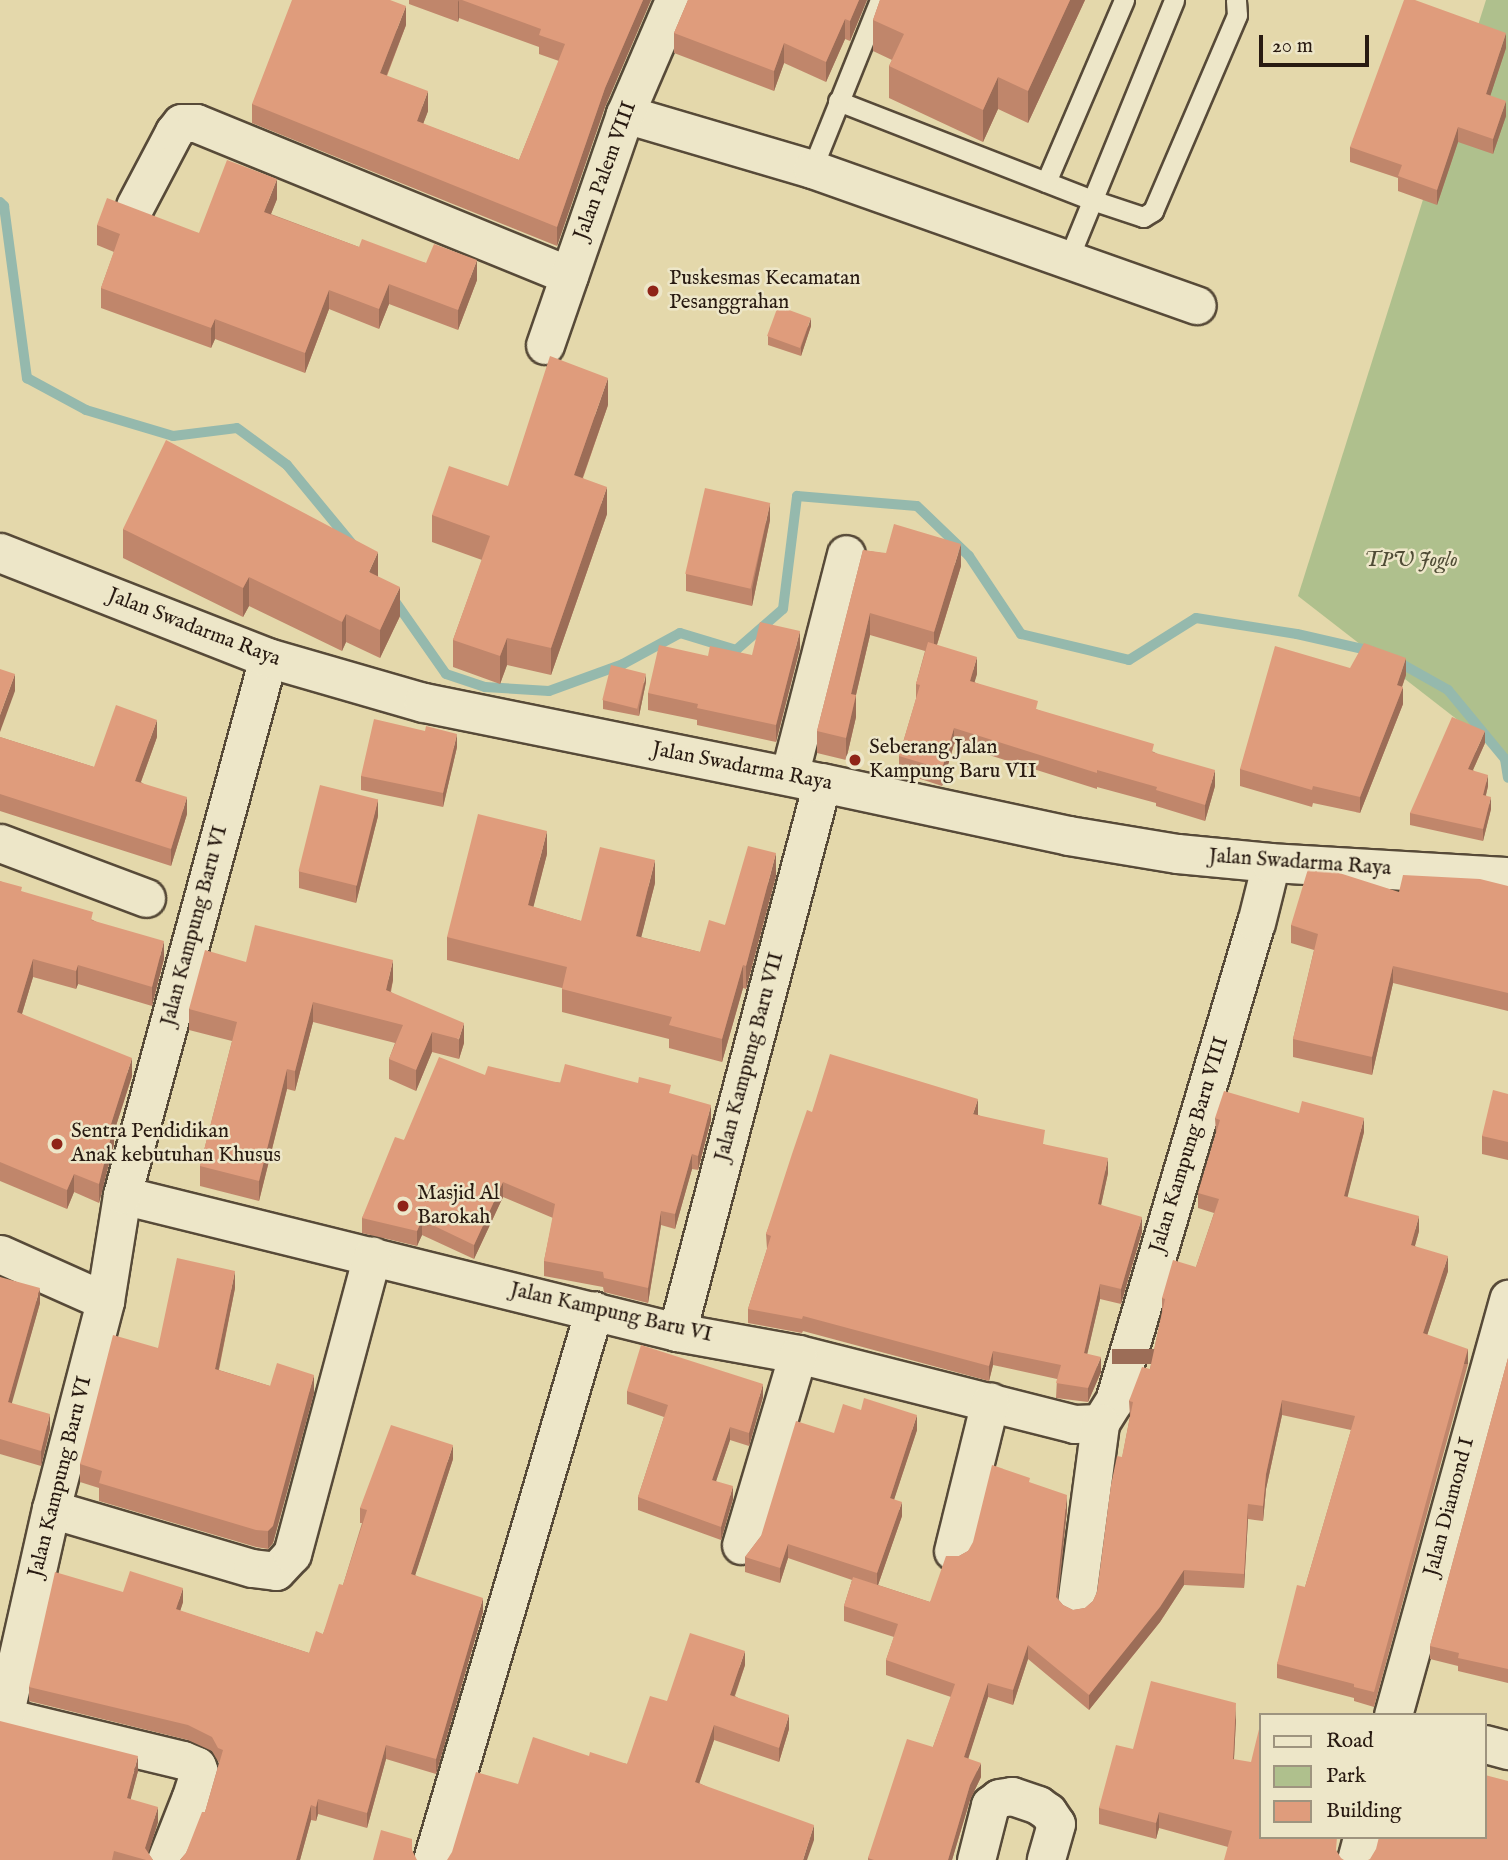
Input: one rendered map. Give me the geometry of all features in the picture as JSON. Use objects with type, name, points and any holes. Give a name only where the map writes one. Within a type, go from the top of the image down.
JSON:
[{"type":"main road","name":"Jalan Swadarma Raya","points":[[0,552],[268,658],[424,703],[1069,836],[1178,854],[1271,863],[1508,877]]},
{"type":"street","name":"Jalan Palem VIII","points":[[545,345],[625,114],[674,0]]},
{"type":"street","points":[[625,114],[812,169],[1197,305]]},
{"type":"street","points":[[135,206],[174,132],[181,124],[196,123],[569,275]]},
{"type":"street","name":"Jalan Kampung Baru VII","points":[[677,1332],[805,780],[846,554]]},
{"type":"street","name":"Jalan Kampung Baru VI","points":[[2,1716],[51,1509],[105,1301],[122,1195],[268,658]]},
{"type":"street","points":[[0,843],[146,898]]},
{"type":"street","name":"Jalan Kampung Baru VIII","points":[[1100,1423],[1114,1401],[1252,936],[1271,863]]},
{"type":"street","name":"Jalan Kampung Baru VI","points":[[122,1195],[677,1332],[798,1354],[1074,1424],[1100,1423]]},
{"type":"street","points":[[0,1254],[105,1301]]},
{"type":"street","points":[[51,1509],[252,1568],[276,1571],[292,1554],[372,1256]]},
{"type":"street","name":"Jalan Diamond I","points":[[1394,1713],[1508,1299]]},
{"type":"street","points":[[432,1860],[594,1310]]},
{"type":"street","points":[[741,1545],[798,1354]]},
{"type":"street","points":[[953,1551],[990,1402]]},
{"type":"street","points":[[1076,1604],[1100,1423]]},
{"type":"street","points":[[2,1716],[197,1766],[199,1773],[166,1860]]},
{"type":"street","points":[[1487,1745],[1508,1750]]},
{"type":"street","points":[[976,1860],[990,1805],[999,1798],[1012,1796],[1038,1805],[1048,1812],[1056,1824],[1046,1860]]},
{"type":"street","points":[[1356,1860],[1361,1839]]},
{"type":"lane","points":[[812,169],[880,0]]},
{"type":"lane","points":[[1046,182],[1124,0]]},
{"type":"lane","points":[[1068,260],[1174,0]]},
{"type":"lane","points":[[838,101],[1092,200],[1143,217],[1153,211],[1237,15],[1236,0]]},
{"type":"green space","name":"TPU Joglo","points":[[1486,0],[1508,0],[1508,759],[1298,596]]},
{"type":"building","points":[[292,0],[390,0],[406,6],[380,73],[428,91],[417,121],[519,160],[565,44],[539,35],[541,29],[462,0],[643,0],[605,88],[557,227],[252,104]]},
{"type":"building","points":[[688,0],[859,0],[850,21],[845,19],[826,62],[784,43],[774,71],[674,33]]},
{"type":"building","points":[[880,0],[1070,0],[1028,91],[998,77],[983,110],[889,66],[904,34],[873,20]]},
{"type":"building","points":[[1404,0],[1415,0],[1506,33],[1486,94],[1506,101],[1493,139],[1458,127],[1437,190],[1398,176],[1402,165],[1350,147]]},
{"type":"building","points":[[227,160],[277,179],[264,212],[359,247],[362,239],[426,263],[434,244],[477,260],[458,310],[389,284],[379,309],[329,290],[305,353],[215,319],[211,328],[101,288],[120,234],[97,225],[107,198],[199,233]]},
{"type":"building","points":[[778,306],[811,318],[800,348],[767,336]]},
{"type":"building","points":[[550,356],[608,378],[574,475],[607,487],[551,648],[507,638],[500,656],[453,640],[490,536],[432,515],[449,466],[508,486]]},
{"type":"building","points":[[166,440],[378,552],[369,572],[400,587],[380,630],[346,614],[342,622],[249,577],[243,588],[123,529]]},
{"type":"building","points":[[705,488],[770,503],[750,589],[685,574]]},
{"type":"building","points":[[894,524],[961,544],[934,632],[870,613],[851,694],[856,695],[846,738],[817,731],[863,550],[886,553]]},
{"type":"building","points":[[760,622],[800,631],[776,725],[697,708],[698,704],[648,693],[659,645],[708,656],[710,646],[752,655]]},
{"type":"building","points":[[928,642],[977,657],[970,681],[1038,701],[1036,709],[1154,744],[1152,752],[1215,770],[1205,805],[1156,790],[1157,787],[1097,770],[1097,773],[954,728],[942,769],[899,756],[920,685],[916,684]]},
{"type":"building","points":[[1364,643],[1406,658],[1397,685],[1403,687],[1360,797],[1313,786],[1312,790],[1240,769],[1275,646],[1350,668]]},
{"type":"building","points":[[611,665],[646,674],[637,709],[602,700]]},
{"type":"building","points":[[0,669],[15,674],[0,715]]},
{"type":"building","points":[[116,705],[157,720],[135,781],[187,797],[171,849],[0,794],[0,737],[94,767]]},
{"type":"building","points":[[1452,717],[1485,731],[1468,769],[1488,775],[1483,795],[1491,797],[1483,829],[1410,813]]},
{"type":"building","points":[[374,719],[425,731],[426,726],[457,734],[443,793],[361,776]]},
{"type":"building","points":[[320,785],[378,800],[357,886],[298,871]]},
{"type":"building","points":[[478,814],[547,831],[528,905],[581,921],[600,847],[655,860],[636,936],[700,952],[709,920],[725,925],[748,846],[776,853],[746,966],[743,965],[722,1039],[669,1025],[672,1017],[562,989],[567,967],[447,937]]},
{"type":"building","points":[[1308,869],[1333,871],[1399,892],[1403,875],[1480,879],[1508,886],[1508,993],[1393,966],[1372,1057],[1293,1039],[1318,934],[1291,925]]},
{"type":"building","points":[[0,881],[22,887],[21,891],[93,912],[91,920],[164,941],[152,987],[78,965],[76,971],[33,959],[17,1012],[132,1058],[111,1124],[114,1125],[99,1184],[74,1174],[67,1190],[0,1162]]},
{"type":"building","points":[[255,925],[393,960],[386,990],[464,1023],[459,1039],[432,1032],[416,1070],[389,1059],[403,1025],[313,1002],[295,1071],[287,1069],[259,1181],[200,1166],[237,1022],[189,1009],[205,950],[246,962]]},
{"type":"building","points":[[830,1054],[978,1099],[973,1114],[1045,1130],[1043,1144],[1108,1158],[1098,1204],[1142,1217],[1121,1289],[1100,1284],[1084,1353],[1101,1357],[1088,1388],[1056,1383],[1061,1365],[993,1351],[989,1366],[803,1316],[802,1319],[748,1309],[771,1236],[766,1234],[807,1110],[812,1112]]},
{"type":"building","points":[[439,1057],[485,1075],[488,1066],[560,1083],[565,1064],[638,1083],[639,1077],[671,1085],[669,1093],[711,1105],[698,1156],[692,1154],[675,1214],[661,1211],[648,1288],[604,1278],[603,1272],[544,1261],[555,1204],[503,1182],[474,1245],[422,1220],[417,1231],[362,1218],[395,1137],[404,1140]]},
{"type":"building","points":[[1493,1090],[1508,1094],[1508,1142],[1482,1136]]},
{"type":"building","points":[[1224,1091],[1299,1113],[1302,1101],[1364,1118],[1344,1196],[1419,1216],[1411,1245],[1448,1256],[1423,1333],[1468,1349],[1374,1692],[1354,1687],[1354,1684],[1277,1664],[1297,1585],[1305,1587],[1355,1416],[1282,1400],[1266,1474],[1263,1506],[1248,1504],[1244,1574],[1184,1570],[1160,1607],[1089,1695],[1028,1645],[1013,1690],[988,1683],[964,1757],[981,1763],[970,1785],[948,1860],[868,1858],[907,1739],[933,1747],[955,1684],[886,1660],[898,1624],[844,1606],[853,1577],[930,1602],[946,1556],[959,1556],[968,1551],[973,1542],[992,1465],[1067,1495],[1056,1597],[1063,1605],[1073,1610],[1085,1608],[1093,1601],[1097,1592],[1111,1485],[1117,1456],[1122,1457],[1133,1402],[1129,1401],[1142,1367],[1150,1369],[1165,1299],[1162,1298],[1173,1260],[1196,1267],[1219,1199],[1198,1193],[1220,1120],[1215,1118]]},
{"type":"building","points":[[177,1258],[235,1271],[215,1369],[270,1386],[277,1363],[314,1375],[273,1526],[268,1531],[256,1530],[99,1483],[102,1471],[80,1464],[113,1335],[158,1348]]},
{"type":"building","points":[[0,1277],[40,1288],[8,1402],[50,1414],[41,1451],[0,1439]]},
{"type":"building","points":[[641,1345],[763,1384],[749,1433],[730,1427],[712,1480],[733,1486],[721,1527],[638,1497],[668,1405],[627,1391]]},
{"type":"building","points":[[1508,1358],[1508,1669],[1458,1658],[1459,1653],[1430,1646]]},
{"type":"building","points":[[864,1398],[917,1415],[890,1498],[902,1502],[877,1573],[788,1544],[780,1568],[745,1557],[761,1536],[796,1421],[834,1433],[843,1404],[861,1410]]},
{"type":"building","points":[[391,1425],[453,1445],[411,1574],[483,1598],[436,1759],[386,1745],[367,1813],[318,1799],[316,1807],[311,1805],[296,1860],[180,1860],[186,1853],[202,1812],[205,1812],[223,1750],[218,1748],[212,1737],[188,1725],[29,1687],[55,1572],[123,1592],[130,1571],[183,1588],[176,1609],[309,1653],[316,1631],[323,1634],[339,1584],[343,1585],[367,1510],[360,1508]]},
{"type":"building","points":[[690,1633],[745,1651],[730,1695],[789,1715],[779,1748],[714,1725],[695,1782],[814,1825],[803,1860],[447,1860],[452,1852],[476,1772],[518,1784],[533,1737],[589,1756],[590,1752],[627,1764],[650,1696],[667,1701]]},
{"type":"building","points":[[1151,1681],[1236,1703],[1233,1759],[1251,1762],[1260,1725],[1260,1839],[1337,1839],[1336,1850],[1344,1860],[1224,1860],[1232,1831],[1159,1812],[1156,1823],[1099,1808],[1116,1745],[1133,1749]]},
{"type":"building","points":[[0,1721],[138,1756],[127,1798],[158,1807],[145,1848],[153,1860],[114,1851],[112,1860],[0,1860]]},
{"type":"building","points":[[1487,1776],[1508,1781],[1508,1860],[1368,1860],[1376,1849],[1378,1839],[1487,1839]]},
{"type":"building","points":[[381,1830],[412,1839],[412,1850],[417,1860],[373,1860]]},
{"type":"waterway","points":[[0,202],[4,206],[27,378],[86,410],[173,436],[237,428],[287,465],[353,545]]},
{"type":"waterway","points":[[392,597],[446,674],[485,687],[549,691],[623,664],[680,633],[736,650],[783,609],[797,496],[917,506],[969,556],[1021,634],[1129,660],[1196,618],[1297,634],[1372,651]]},
{"type":"waterway","points":[[1393,659],[1448,690],[1505,759],[1508,778]]},
{"type":"place","name":"Puskesmas Kecamatan Pesanggrahan","points":[[653,291]]},
{"type":"place","name":"Seberang Jalan Kampung Baru VII","points":[[855,760]]},
{"type":"place","name":"Sentra Pendidikan Anak kebutuhan Khusus","points":[[57,1144]]},
{"type":"place","name":"Masjid Al Barokah","points":[[403,1206]]}]
